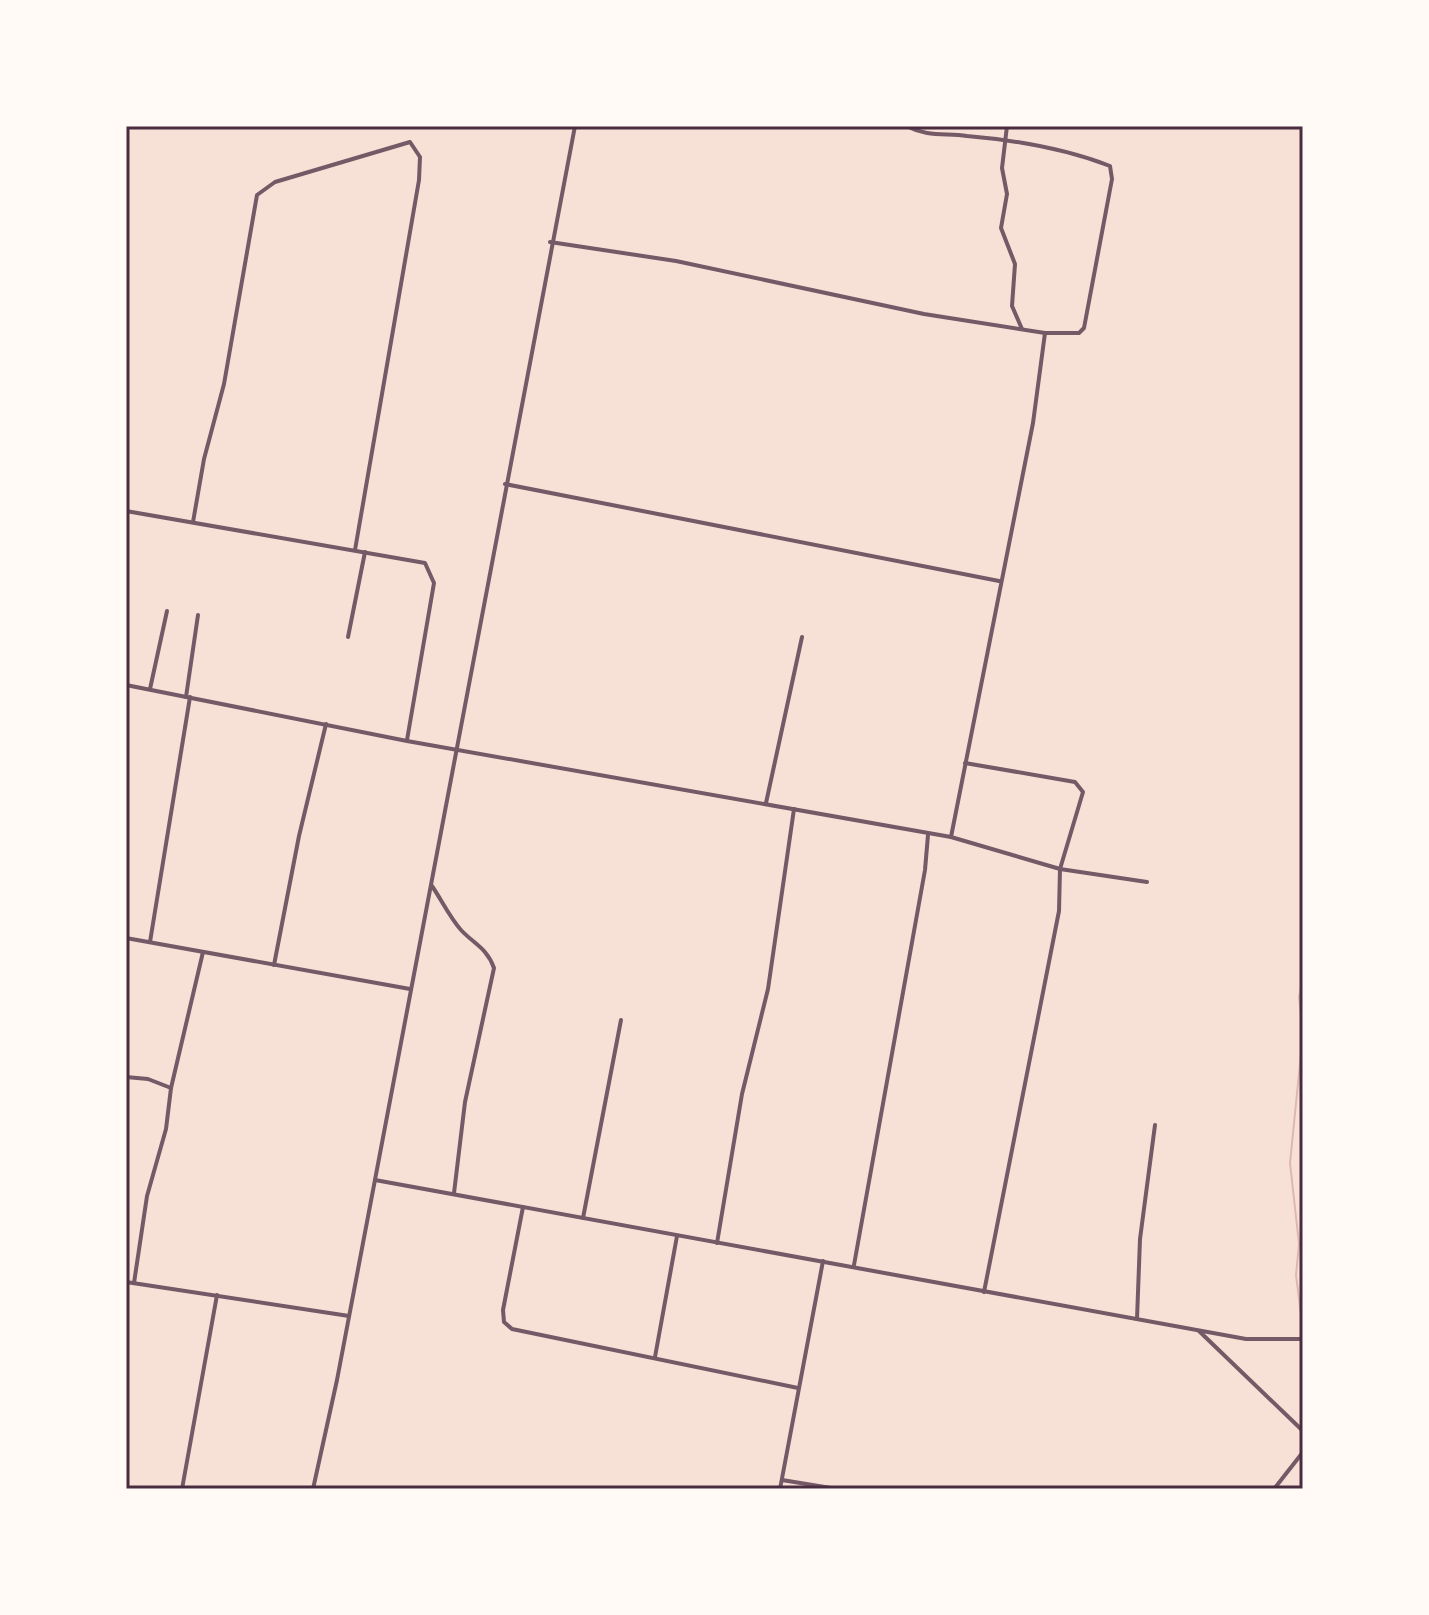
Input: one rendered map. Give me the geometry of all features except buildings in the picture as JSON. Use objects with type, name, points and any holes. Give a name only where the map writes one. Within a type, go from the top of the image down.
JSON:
[{"type":"street","points":[[313,1489],[432,885],[550,242],[575,126]]},
{"type":"street","points":[[550,242],[676,261],[924,314],[1045,333],[1073,335],[1084,328],[1112,169],[1105,164],[1005,140],[963,135],[929,136],[906,126]]},
{"type":"street","points":[[1007,126],[1002,168],[1007,194],[1001,228],[1015,264],[1012,306],[1022,329]]},
{"type":"street","points":[[193,522],[204,459],[223,393],[257,195],[275,182],[410,142],[420,157],[419,180],[355,550]]},
{"type":"street","points":[[951,837],[999,581],[1033,423],[1045,333]]},
{"type":"street","points":[[505,484],[999,581]]},
{"type":"street","points":[[126,511],[425,563],[434,583],[407,741]]},
{"type":"street","points":[[348,637],[365,552]]},
{"type":"street","points":[[150,689],[167,611]]},
{"type":"street","points":[[150,942],[198,615]]},
{"type":"street","points":[[766,804],[802,637]]},
{"type":"street","points":[[126,685],[407,741],[951,837],[1060,869],[1147,882]]},
{"type":"street","points":[[274,965],[299,836],[326,724]]},
{"type":"street","points":[[965,763],[1075,782],[1083,792],[1060,869],[1059,911],[984,1292]]},
{"type":"street","points":[[717,1243],[742,1094],[768,989],[794,809]]},
{"type":"street","points":[[854,1265],[925,870],[928,835]]},
{"type":"street","points":[[432,885],[460,930],[480,944],[490,956],[494,968],[465,1102],[454,1193]]},
{"type":"street","points":[[126,938],[410,989]]},
{"type":"street","points":[[134,1283],[147,1196],[166,1129],[171,1088],[203,952]]},
{"type":"street","points":[[583,1218],[621,1020]]},
{"type":"street","points":[[126,1077],[148,1079],[171,1088]]},
{"type":"street","points":[[1137,1319],[1140,1239],[1155,1125]]},
{"type":"street","points":[[375,1180],[854,1265],[984,1292],[1246,1339],[1301,1339]]},
{"type":"street","points":[[523,1207],[503,1310],[504,1322],[512,1329],[798,1388]]},
{"type":"street","points":[[655,1357],[677,1236]]},
{"type":"street","points":[[780,1489],[823,1261]]},
{"type":"street","points":[[126,1282],[162,1290],[217,1295],[349,1316]]},
{"type":"street","points":[[182,1489],[217,1295]]},
{"type":"street","points":[[1197,1329],[1303,1431]]},
{"type":"street","points":[[1274,1489],[1303,1452]]},
{"type":"street","points":[[782,1480],[837,1489]]},
{"type":"waterway","points":[[1303,978],[1299,997],[1303,1034],[1290,1163],[1299,1244],[1296,1275],[1303,1330]]}]
